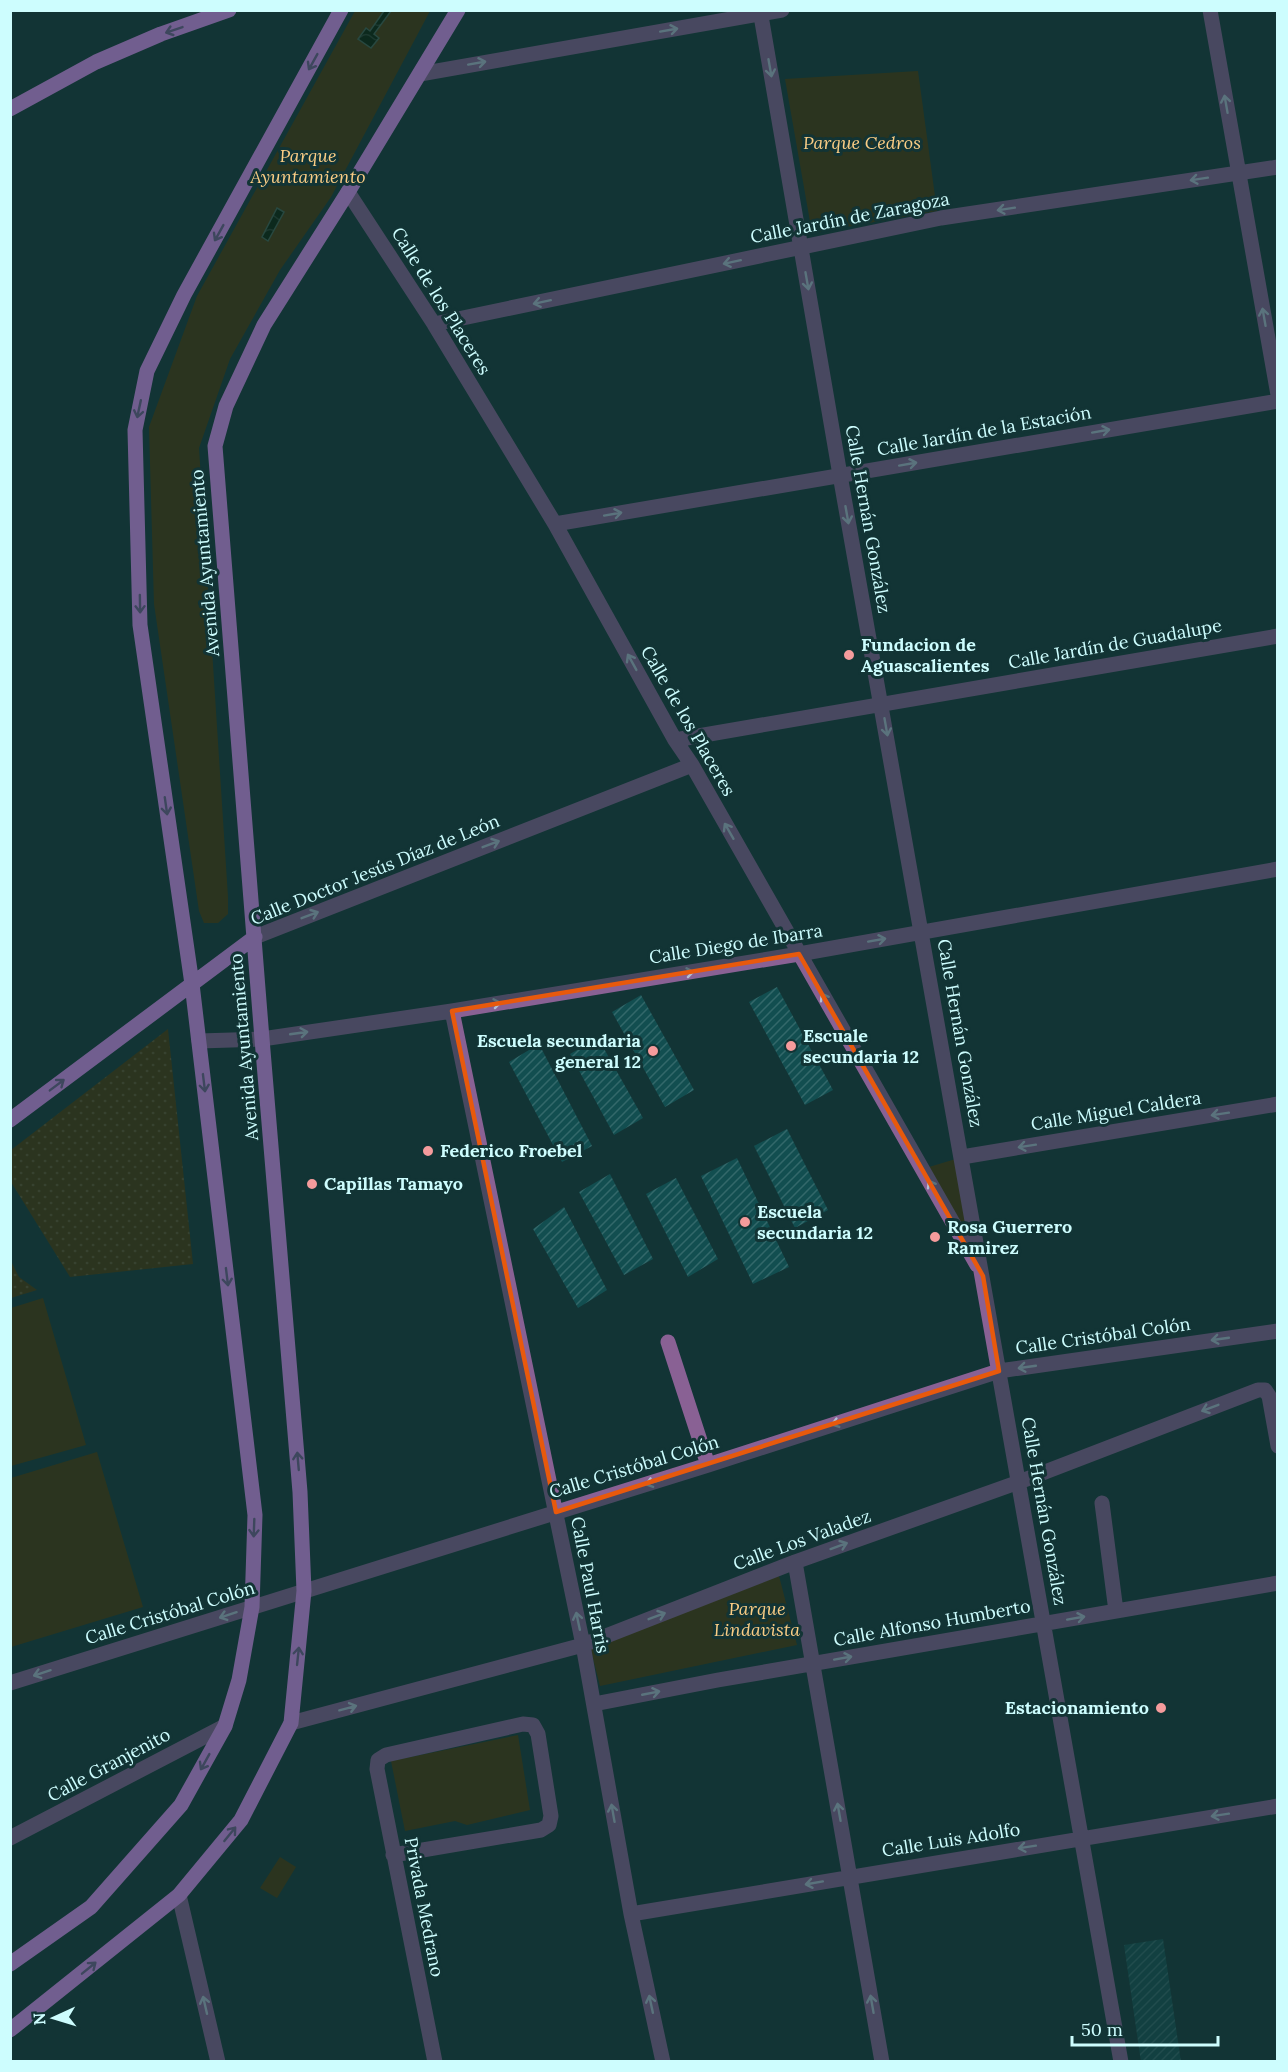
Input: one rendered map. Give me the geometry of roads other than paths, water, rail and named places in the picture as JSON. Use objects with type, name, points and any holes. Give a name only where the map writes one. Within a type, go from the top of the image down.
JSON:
[{"type":"main road","points":[[10,109],[96,62],[161,34],[229,10]]},
{"type":"main road","points":[[10,1964],[91,1907],[181,1805],[225,1726],[239,1680],[252,1607],[255,1515],[192,984],[140,625],[135,429],[147,370],[179,306],[341,10]]},
{"type":"main road","name":"Avenida Ayuntamiento","points":[[10,2030],[179,1895],[241,1820],[291,1723],[304,1591],[298,1469],[215,446],[226,406],[264,325],[458,10]]},
{"type":"main road","name":"Calle Doctor Jesús Díaz de León","points":[[10,1120],[255,937]]},
{"type":"street","points":[[420,74],[782,10]]},
{"type":"street","points":[[1210,10],[1278,395]]},
{"type":"street","name":"Calle Hernán González","points":[[761,12],[840,475],[1121,2061]]},
{"type":"street","name":"Calle Jardín de Zaragoza","points":[[434,324],[941,218],[1278,167]]},
{"type":"street","name":"Calle de los Placeres","points":[[348,192],[434,324],[555,524],[675,740],[692,765],[983,1276]]},
{"type":"street","name":"Calle Jardín de la Estación","points":[[555,524],[1278,401]]},
{"type":"street","name":"Calle Jardín de Guadalupe","points":[[675,740],[1278,636]]},
{"type":"street","name":"Calle Doctor Jesús Díaz de León","points":[[255,937],[692,765]]},
{"type":"street","name":"Calle Diego de Ibarra","points":[[199,1041],[262,1039],[452,1011],[922,933],[1278,869]]},
{"type":"street","name":"Calle Paul Harris","points":[[452,1011],[583,1645],[631,1914],[663,2061]]},
{"type":"street","name":"Calle Miguel Caldera","points":[[962,1156],[1278,1104]]},
{"type":"street","name":"Calle Cristóbal Colón","points":[[10,1683],[708,1465],[999,1371],[1278,1331]]},
{"type":"street","points":[[668,1342],[708,1465]]},
{"type":"street","name":"Calle Los Valadez","points":[[291,1723],[583,1645],[795,1562],[1019,1482],[1258,1390],[1265,1390],[1269,1396],[1278,1446]]},
{"type":"street","points":[[1102,1503],[1116,1611]]},
{"type":"street","points":[[795,1562],[882,2061]]},
{"type":"street","name":"Calle Alfonso Humberto","points":[[594,1704],[1278,1583]]},
{"type":"street","name":"Privada Medrano","points":[[393,1856],[542,1830],[549,1826],[552,1816],[538,1734],[532,1725],[523,1724],[500,1729],[386,1755],[378,1760],[377,1769],[393,1856],[435,2061]]},
{"type":"street","name":"Calle Granjenito","points":[[10,1838],[225,1726]]},
{"type":"street","name":"Calle Luis Adolfo","points":[[631,1914],[1278,1806]]},
{"type":"street","points":[[179,1895],[218,2061]]},
{"type":"water","points":[[384,11],[391,11],[374,34],[379,38],[371,48],[358,39],[366,28],[370,31]]},
{"type":"water","points":[[277,208],[284,212],[268,241],[262,237]]},
{"type":"place","name":"Fundacion de Aguascalientes","points":[[849,655]]},
{"type":"place","name":"Escuale secundaria 12","points":[[791,1046]]},
{"type":"place","name":"Escuela secundaria general 12","points":[[653,1051]]},
{"type":"place","name":"Federico Froebel","points":[[428,1151]]},
{"type":"place","name":"Capillas Tamayo","points":[[312,1184]]},
{"type":"place","name":"Escuela secundaria 12","points":[[745,1222]]},
{"type":"place","name":"Rosa Guerrero Ramirez","points":[[935,1237]]},
{"type":"place","name":"Estacionamiento","points":[[1161,1708]]},
{"type":"park label","name":"Parque Cedros","points":[[862,143]]},
{"type":"park label","name":"Parque Ayuntamiento","points":[[308,166]]},
{"type":"park label","name":"Parque Lindavista","points":[[757,1619]]}]
